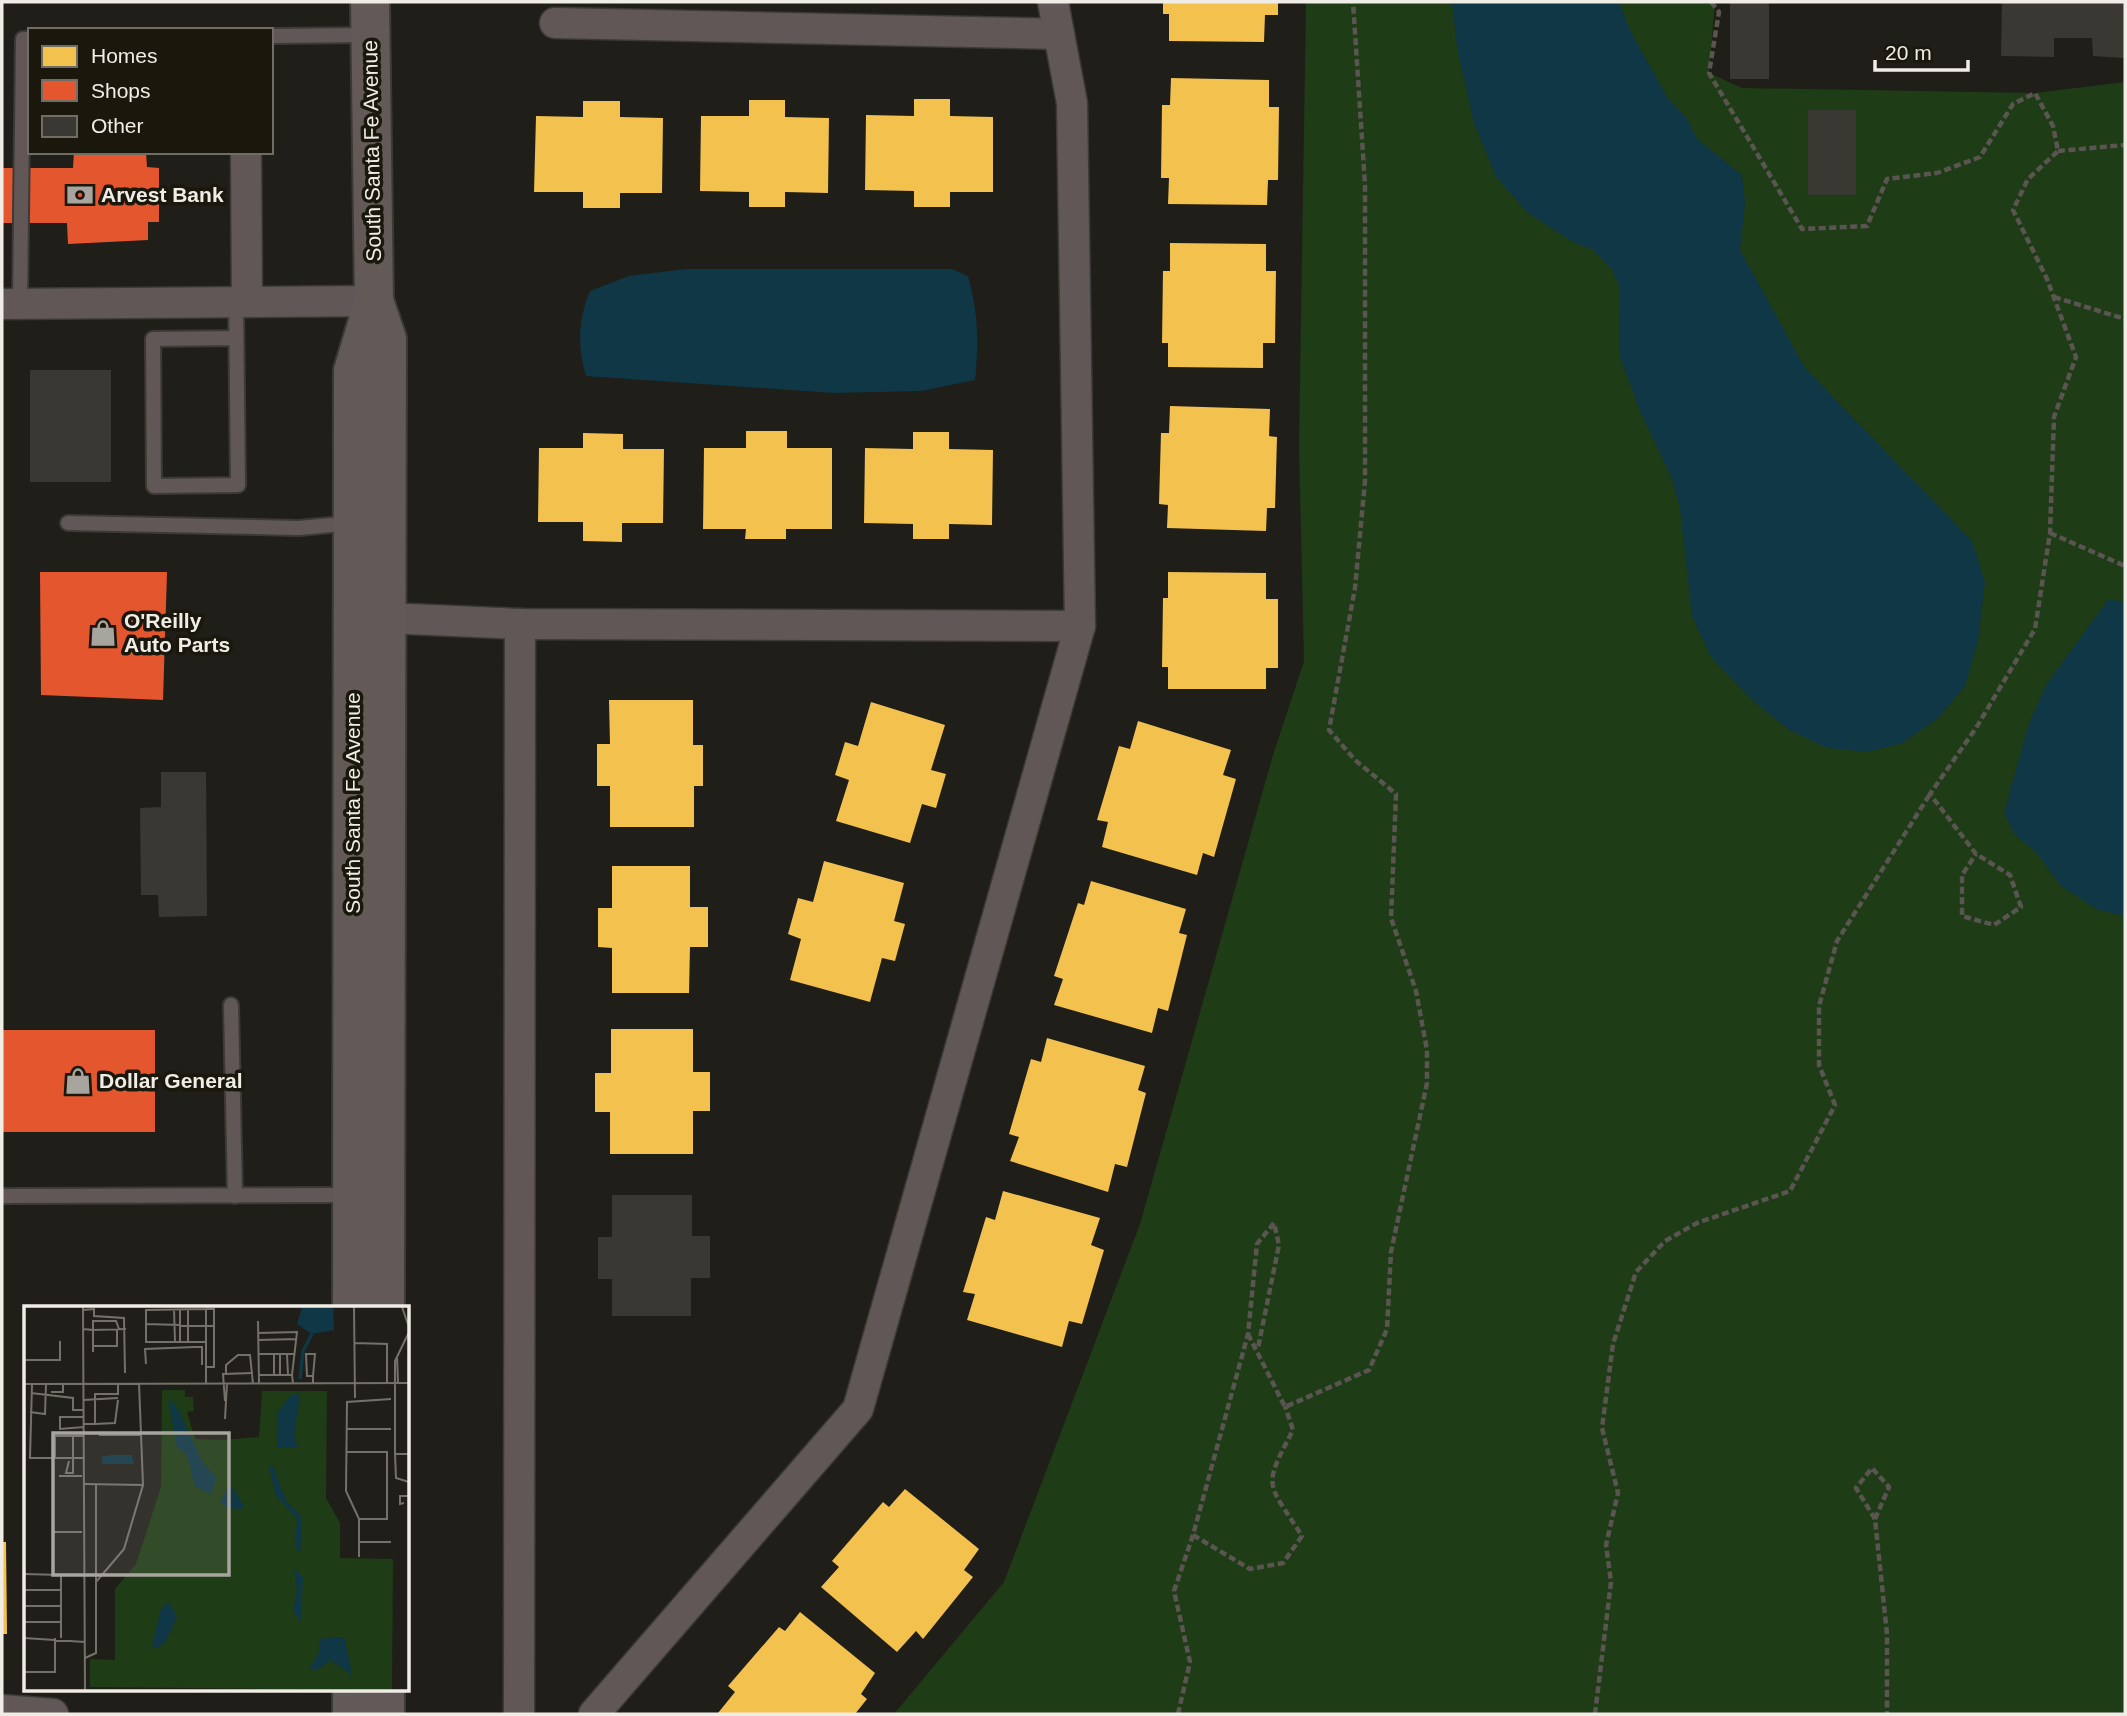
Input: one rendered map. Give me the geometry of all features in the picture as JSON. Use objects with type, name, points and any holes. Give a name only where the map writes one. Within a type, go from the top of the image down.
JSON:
[{"type":"main road","name":"South Santa Fe Avenue","points":[[352,1306],[353,371],[374,301],[371,18]]},
{"type":"main road","name":"South Santa Fe Avenue","points":[[374,301],[387,339],[385,1306]]},
{"type":"main road","points":[[352,1692],[352,1714]]},
{"type":"main road","points":[[385,1692],[385,1714]]},
{"type":"street","points":[[594,1714],[858,1409],[1080,626],[1072,103],[1053,2]]},
{"type":"street","points":[[555,23],[1059,34]]},
{"type":"street","points":[[241,302],[246,154]]},
{"type":"street","points":[[11,304],[374,301]]},
{"type":"street","points":[[387,618],[520,624],[1080,626]]},
{"type":"street","points":[[519,1714],[520,624]]},
{"type":"street","points":[[2,1710],[52,1714]]},
{"type":"lane","points":[[273,36],[371,18]]},
{"type":"lane","points":[[11,304],[23,39],[28,39]]},
{"type":"lane","points":[[236,338],[153,339],[154,486],[238,485],[236,338],[241,302]]},
{"type":"lane","points":[[68,523],[299,528],[354,522]]},
{"type":"lane","points":[[230,1004],[235,1196]]},
{"type":"lane","points":[[2,1196],[353,1195]]},
{"type":"path","points":[[1286,1407],[1369,1370],[1387,1329],[1391,1252],[1427,1083],[1427,1050],[1416,991],[1391,918],[1396,794],[1355,760],[1329,730],[1355,588],[1365,481],[1365,185],[1353,2]]},
{"type":"path","points":[[1711,2],[1719,12],[1709,73],[1801,229],[1867,226],[1887,180],[1937,173],[1980,157],[2013,104],[2035,93],[2053,126],[2058,151]]},
{"type":"path","points":[[1595,1714],[1611,1581],[1606,1545],[1618,1493],[1602,1428],[1613,1344],[1636,1272],[1665,1241],[1697,1223],[1790,1191],[1835,1105],[1819,1065],[1819,1006],[1838,941],[1930,794],[1976,728],[2035,629],[2050,533],[2054,417],[2076,357],[2054,297],[2013,210],[2028,180],[2058,151],[2125,145]]},
{"type":"path","points":[[2054,297],[2125,319]]},
{"type":"path","points":[[2050,533],[2125,566]]},
{"type":"path","points":[[1930,794],[1976,855],[2010,875],[2021,906],[1994,925],[1962,916],[1962,875],[1976,855]]},
{"type":"path","points":[[1178,1714],[1190,1662],[1174,1591],[1193,1535],[1248,1334],[1257,1244],[1274,1223],[1279,1245],[1257,1346]]},
{"type":"path","points":[[1193,1535],[1250,1569],[1283,1563],[1301,1536],[1271,1487],[1272,1469],[1293,1430],[1286,1407],[1257,1346],[1248,1334]]},
{"type":"path","points":[[1875,1519],[1889,1487],[1872,1468],[1856,1488],[1875,1519],[1887,1634],[1887,1714]]},
{"type":"green space","points":[[1306,2],[1715,2],[1709,73],[1742,88],[2035,93],[2125,82],[2125,1714],[894,1714],[1004,1582],[1140,1224],[1273,755],[1304,661],[1299,445]]},
{"type":"water","points":[[1452,2],[1619,2],[1629,28],[1667,97],[1686,117],[1697,139],[1742,175],[1745,203],[1740,250],[1805,368],[1972,541],[1985,582],[1978,641],[1965,686],[1937,719],[1902,743],[1868,752],[1828,748],[1789,730],[1751,699],[1711,657],[1692,616],[1680,508],[1672,479],[1640,411],[1619,354],[1620,289],[1612,269],[1593,250],[1573,242],[1528,213],[1496,177],[1474,123],[1457,48]]},
{"type":"water","points":[[686,269],[952,269],[968,276],[974,302],[977,327],[975,380],[921,391],[833,393],[586,376],[580,333],[590,291],[629,276]]},
{"type":"water","points":[[2108,600],[2125,601],[2125,916],[2096,909],[2060,885],[2037,853],[2015,835],[2004,813],[2029,723],[2046,685]]},
{"type":"building: Homes","points":[[1163,2],[1278,2],[1278,15],[1265,15],[1264,42],[1169,41],[1169,14],[1163,14]]},
{"type":"building: Homes","points":[[1171,78],[1269,80],[1269,107],[1279,107],[1278,180],[1268,180],[1267,205],[1168,204],[1169,178],[1161,178],[1162,105],[1170,105]]},
{"type":"building: Homes","points":[[914,99],[950,99],[950,116],[993,117],[993,192],[950,192],[950,207],[914,207],[914,191],[865,190],[866,115],[914,116]]},
{"type":"building: Homes","points":[[749,100],[785,100],[785,117],[829,118],[828,193],[785,192],[785,207],[749,207],[749,192],[700,191],[701,116],[749,116]]},
{"type":"building: Homes","points":[[583,101],[620,101],[620,117],[663,118],[662,193],[620,193],[620,208],[583,208],[583,192],[534,192],[536,116],[583,117]]},
{"type":"building: Homes","points":[[1170,243],[1266,244],[1266,271],[1276,271],[1275,343],[1263,343],[1263,368],[1168,367],[1168,343],[1162,343],[1163,271],[1170,271]]},
{"type":"building: Homes","points":[[1170,406],[1270,409],[1269,436],[1277,437],[1275,508],[1267,508],[1266,531],[1167,528],[1168,505],[1159,504],[1161,433],[1169,433]]},
{"type":"building: Homes","points":[[746,431],[787,431],[787,448],[832,448],[832,529],[786,529],[786,539],[745,539],[746,529],[703,529],[704,448],[746,448]]},
{"type":"building: Homes","points":[[913,432],[949,432],[949,449],[993,450],[992,525],[949,524],[949,539],[913,539],[913,524],[864,523],[865,448],[913,449]]},
{"type":"building: Homes","points":[[583,433],[623,434],[623,449],[664,449],[663,523],[622,523],[622,542],[583,541],[583,522],[538,522],[539,448],[583,448]]},
{"type":"building: Homes","points":[[1168,572],[1266,573],[1266,599],[1278,599],[1278,668],[1266,668],[1266,689],[1168,689],[1168,667],[1162,667],[1163,598],[1168,598]]},
{"type":"building: Homes","points":[[609,700],[693,700],[693,745],[703,745],[703,786],[694,786],[694,827],[610,827],[610,786],[597,786],[597,744],[610,744]]},
{"type":"building: Homes","points":[[871,702],[945,725],[931,770],[946,774],[936,808],[922,804],[910,843],[836,821],[849,780],[835,775],[845,742],[858,746]]},
{"type":"building: Homes","points":[[1138,721],[1231,750],[1223,775],[1236,779],[1214,857],[1203,853],[1197,875],[1102,847],[1108,822],[1097,820],[1119,746],[1130,749]]},
{"type":"building: Homes","points":[[824,861],[904,883],[894,921],[905,924],[895,961],[882,958],[870,1002],[790,980],[801,939],[788,934],[798,898],[813,902]]},
{"type":"building: Homes","points":[[612,866],[690,866],[690,907],[708,907],[708,947],[690,947],[689,993],[612,993],[612,948],[598,947],[598,908],[612,908]]},
{"type":"building: Homes","points":[[1091,881],[1186,909],[1179,933],[1187,935],[1168,1011],[1158,1008],[1152,1033],[1054,1005],[1063,979],[1054,976],[1078,903],[1084,905]]},
{"type":"building: Homes","points":[[611,1029],[693,1029],[693,1072],[710,1072],[710,1111],[693,1111],[693,1154],[610,1154],[610,1112],[595,1112],[595,1073],[611,1073]]},
{"type":"building: Homes","points":[[1047,1038],[1145,1066],[1138,1090],[1146,1093],[1127,1167],[1115,1164],[1108,1192],[1010,1161],[1019,1137],[1009,1134],[1031,1059],[1041,1062]]},
{"type":"building: Homes","points":[[1003,1191],[1100,1218],[1091,1245],[1104,1250],[1082,1324],[1069,1321],[1062,1347],[967,1320],[975,1294],[963,1292],[986,1217],[995,1220]]},
{"type":"building: Homes","points":[[905,1489],[979,1549],[964,1570],[973,1577],[923,1639],[916,1631],[897,1652],[821,1587],[839,1567],[832,1561],[883,1502],[889,1507]]},
{"type":"building: Homes","points":[[2,1542],[6,1542],[7,1634],[2,1634]]},
{"type":"building: Homes","points":[[800,1612],[875,1673],[861,1694],[867,1699],[855,1714],[718,1713],[735,1692],[728,1686],[779,1627],[785,1631]]},
{"type":"building: Shops","name":"Arvest Bank","points":[[74,154],[146,154],[147,167],[159,168],[159,222],[148,222],[148,240],[68,244],[67,223],[2,223],[2,168],[73,168]]},
{"type":"building: Shops","name":"O'Reilly Auto Parts","points":[[40,572],[167,572],[163,700],[41,695]]},
{"type":"building: Shops","name":"Dollar General","points":[[2,1030],[155,1030],[155,1132],[2,1132]]},
{"type":"building: Other","points":[[1730,2],[1769,2],[1769,79],[1730,79]]},
{"type":"building: Other","points":[[2002,2],[2125,2],[2125,58],[2093,56],[2092,38],[2054,38],[2054,57],[2001,56]]},
{"type":"building: Other","points":[[1808,110],[1856,110],[1856,195],[1808,195]]},
{"type":"building: Other","points":[[30,370],[111,370],[111,482],[30,482]]},
{"type":"building: Other","points":[[161,772],[206,772],[207,916],[159,917],[158,895],[141,895],[140,808],[161,807]]},
{"type":"building: Other","points":[[612,1195],[692,1195],[692,1236],[710,1236],[710,1278],[691,1278],[691,1316],[612,1316],[612,1279],[598,1279],[598,1237],[612,1237]]},
{"type":"place","name":"Arvest Bank","points":[[80,195]]},
{"type":"place","name":"O'Reilly Auto Parts","points":[[103,633]]},
{"type":"place","name":"Dollar General","points":[[78,1081]]}]
